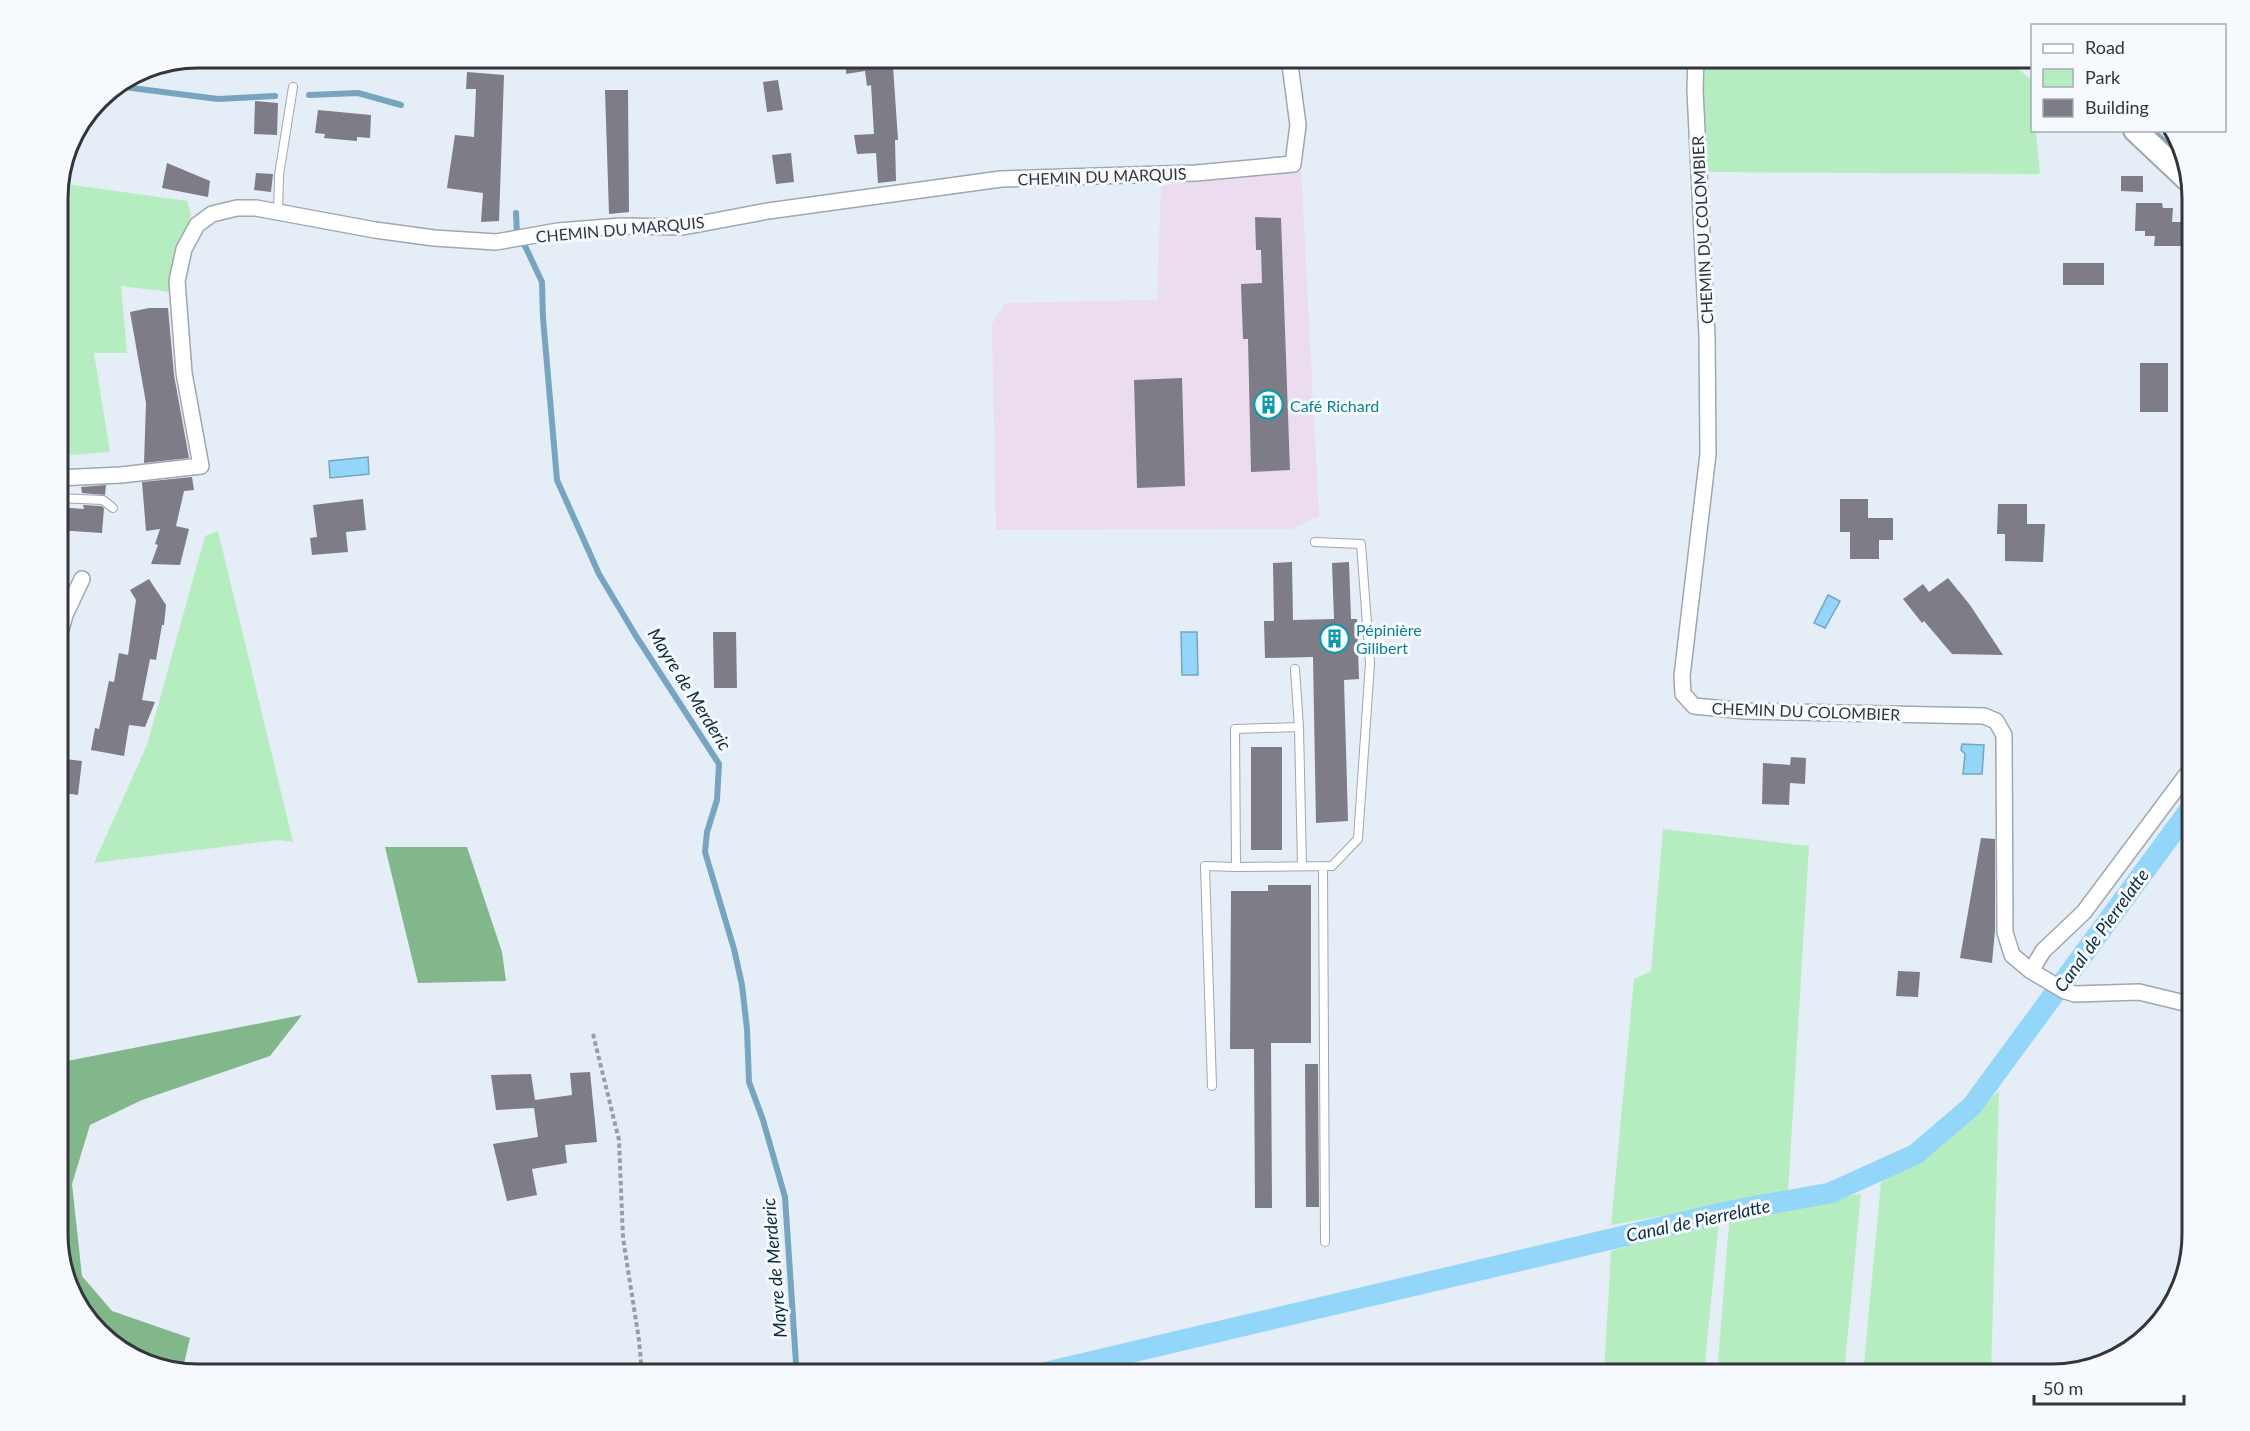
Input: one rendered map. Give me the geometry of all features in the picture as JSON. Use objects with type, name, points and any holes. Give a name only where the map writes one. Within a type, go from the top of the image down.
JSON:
[{"type":"street","name":"CHEMIN DU MARQUIS","points":[[68,477],[121,475],[201,466],[184,373],[177,281],[184,249],[197,225],[212,214],[237,208],[256,208],[375,230],[434,238],[496,242],[558,231],[621,226],[683,227],[768,211],[1001,179],[1196,173],[1293,164],[1298,125],[1290,68]]},
{"type":"street","name":"CHEMIN DU COLOMBIER","points":[[1696,68],[1707,336],[1707,454],[1705,490],[1682,676],[1683,694],[1694,706],[1745,711],[1984,717],[1996,721],[2004,735],[2005,932],[2012,955],[2031,971],[2065,992],[2075,994],[2139,992],[2182,1002]]},
{"type":"street","points":[[2137,132],[2179,172]]},
{"type":"street","points":[[68,603],[82,579]]},
{"type":"street","points":[[2031,971],[2043,951],[2084,912],[2182,781]]},
{"type":"lane","points":[[278,213],[279,175],[293,87]]},
{"type":"lane","points":[[68,498],[103,500],[113,508]]},
{"type":"lane","points":[[1212,1086],[1205,866],[1332,866],[1358,839],[1370,663],[1361,544],[1315,542]]},
{"type":"lane","points":[[1295,669],[1299,727],[1302,866]]},
{"type":"lane","points":[[1236,867],[1234,729],[1299,727]]},
{"type":"lane","points":[[1323,866],[1325,1242]]},
{"type":"path","points":[[593,1034],[619,1140],[623,1238],[641,1364]]},
{"type":"shaded area","points":[[1301,166],[1319,516],[1292,529],[996,530],[992,324],[1005,303],[1157,300],[1161,186]]},
{"type":"green space","points":[[1703,68],[2017,68],[2031,80],[2031,132],[2036,132],[2040,174],[1706,172]]},
{"type":"green space","points":[[69,184],[187,201],[191,214],[170,292],[121,286],[127,353],[94,353],[110,452],[68,455]]},
{"type":"green space","points":[[218,531],[293,842],[278,840],[94,863],[147,745],[205,536]]},
{"type":"green space","points":[[1663,829],[1809,846],[1788,1193],[1611,1225],[1634,979],[1651,971]]},
{"type":"green space","points":[[385,847],[467,847],[502,952],[506,981],[418,983]]},
{"type":"green space","points":[[302,1015],[270,1056],[142,1100],[90,1125],[72,1184],[82,1276],[112,1311],[190,1338],[184,1363],[148,1354],[118,1337],[94,1313],[74,1276],[68,1242],[68,1061]]},
{"type":"green space","points":[[1999,1091],[1991,1364],[1864,1364],[1881,1182],[1924,1158]]},
{"type":"green space","points":[[1861,1194],[1845,1364],[1718,1364],[1730,1211]]},
{"type":"green space","points":[[1719,1221],[1705,1364],[1605,1364],[1611,1251]]},
{"type":"water","points":[[368,457],[369,474],[330,478],[329,461]]},
{"type":"water","points":[[1828,595],[1840,601],[1825,628],[1814,623]]},
{"type":"water","points":[[1181,632],[1197,632],[1198,675],[1182,675]]},
{"type":"water","points":[[1962,744],[1984,745],[1982,774],[1963,774],[1965,754],[1961,750]]},
{"type":"building","points":[[846,68],[893,68],[898,140],[895,140],[896,181],[878,183],[876,153],[857,154],[854,135],[874,134],[871,85],[867,86],[865,71],[846,74]]},
{"type":"building","points":[[467,72],[504,75],[499,221],[481,222],[483,193],[447,188],[455,135],[474,137],[476,89],[466,89]]},
{"type":"building","points":[[778,80],[783,110],[767,112],[763,82]]},
{"type":"building","points":[[605,90],[628,90],[629,212],[609,214]]},
{"type":"building","points":[[255,101],[278,103],[277,135],[254,134]]},
{"type":"building","points":[[318,110],[371,115],[370,138],[357,137],[357,141],[324,138],[325,134],[315,133]]},
{"type":"building","points":[[791,153],[794,182],[776,184],[772,155]]},
{"type":"building","points":[[167,163],[210,181],[208,197],[162,188]]},
{"type":"building","points":[[256,173],[273,174],[271,192],[254,190]]},
{"type":"building","points":[[2121,176],[2143,176],[2143,192],[2121,191]]},
{"type":"building","points":[[2136,203],[2162,203],[2163,208],[2173,208],[2172,222],[2182,222],[2182,246],[2154,246],[2155,236],[2145,236],[2145,231],[2135,231]]},
{"type":"building","name":"Café Richard","points":[[1255,217],[1281,218],[1290,470],[1251,472],[1248,339],[1243,339],[1241,284],[1262,283],[1261,250],[1256,250]]},
{"type":"building","points":[[2063,263],[2104,263],[2104,285],[2063,285]]},
{"type":"building","points":[[149,308],[168,308],[174,375],[189,458],[144,463],[146,403],[130,312]]},
{"type":"building","points":[[2140,363],[2168,363],[2168,412],[2140,412]]},
{"type":"building","points":[[1182,378],[1185,486],[1137,488],[1134,380]]},
{"type":"building","points":[[192,477],[194,490],[184,491],[176,526],[189,529],[180,565],[151,564],[158,545],[155,544],[160,529],[146,531],[142,482]]},
{"type":"building","points":[[106,485],[105,495],[82,493],[81,487]]},
{"type":"building","points":[[363,499],[366,530],[346,532],[348,552],[312,555],[310,538],[317,537],[313,505]]},
{"type":"building","points":[[1840,499],[1868,499],[1868,518],[1893,518],[1893,540],[1879,540],[1879,559],[1850,559],[1850,532],[1840,532]]},
{"type":"building","points":[[1998,504],[2027,504],[2027,524],[2045,524],[2043,562],[2005,561],[2005,534],[1997,534]]},
{"type":"building","points":[[83,505],[104,508],[102,533],[68,531],[68,508],[84,509]]},
{"type":"building","points":[[1292,562],[1293,620],[1334,619],[1332,563],[1349,562],[1351,619],[1357,619],[1359,679],[1344,680],[1348,821],[1316,823],[1313,657],[1265,658],[1264,621],[1274,621],[1273,563]]},
{"type":"building","points":[[1948,578],[1970,605],[2003,655],[1952,654],[1903,599],[1923,584],[1929,592]]},
{"type":"building","points":[[149,579],[166,605],[156,660],[150,659],[142,700],[155,702],[145,727],[129,725],[124,756],[91,750],[95,728],[99,729],[109,681],[114,682],[119,653],[128,655],[136,600],[130,590]]},
{"type":"building","points":[[713,632],[736,632],[737,688],[714,688]]},
{"type":"building","points":[[1251,747],[1282,747],[1282,850],[1251,850]]},
{"type":"building","points":[[1791,757],[1806,758],[1805,784],[1790,783],[1789,805],[1762,804],[1763,763],[1790,765]]},
{"type":"building","points":[[68,759],[82,761],[78,795],[68,794]]},
{"type":"building","points":[[1981,838],[1995,839],[1995,930],[1992,963],[1960,958]]},
{"type":"building","points":[[1268,885],[1311,885],[1311,1043],[1271,1043],[1272,1208],[1255,1208],[1254,1049],[1230,1049],[1231,891],[1268,891]]},
{"type":"building","points":[[1898,971],[1920,972],[1918,997],[1896,996]]},
{"type":"building","points":[[1305,1064],[1318,1064],[1319,1207],[1306,1207]]},
{"type":"building","points":[[590,1072],[597,1142],[565,1145],[567,1163],[532,1169],[537,1195],[507,1201],[493,1144],[538,1137],[534,1108],[496,1110],[491,1075],[531,1074],[535,1100],[572,1095],[570,1073]]},
{"type":"waterway","name":"Mayre de Merderic","points":[[128,88],[218,99],[275,96]]},
{"type":"waterway","name":"Mayre de Merderic","points":[[309,95],[358,93],[401,105]]},
{"type":"waterway","points":[[2154,132],[2174,150]]},
{"type":"waterway","name":"Mayre de Merderic","points":[[516,213],[517,235],[526,248],[542,282],[557,480],[599,574],[636,636],[719,764],[717,800],[707,832],[705,852],[734,949],[742,985],[747,1029],[749,1082],[763,1120],[785,1197],[796,1364]]},
{"type":"waterway","name":"Canal de Pierrelatte","points":[[1081,1364],[1730,1211],[1830,1193],[1916,1154],[1972,1106],[2182,820]]},
{"type":"place","name":"Café Richard","points":[[1269,405]]},
{"type":"place","name":"Pépinière Gilibert","points":[[1335,638]]}]
